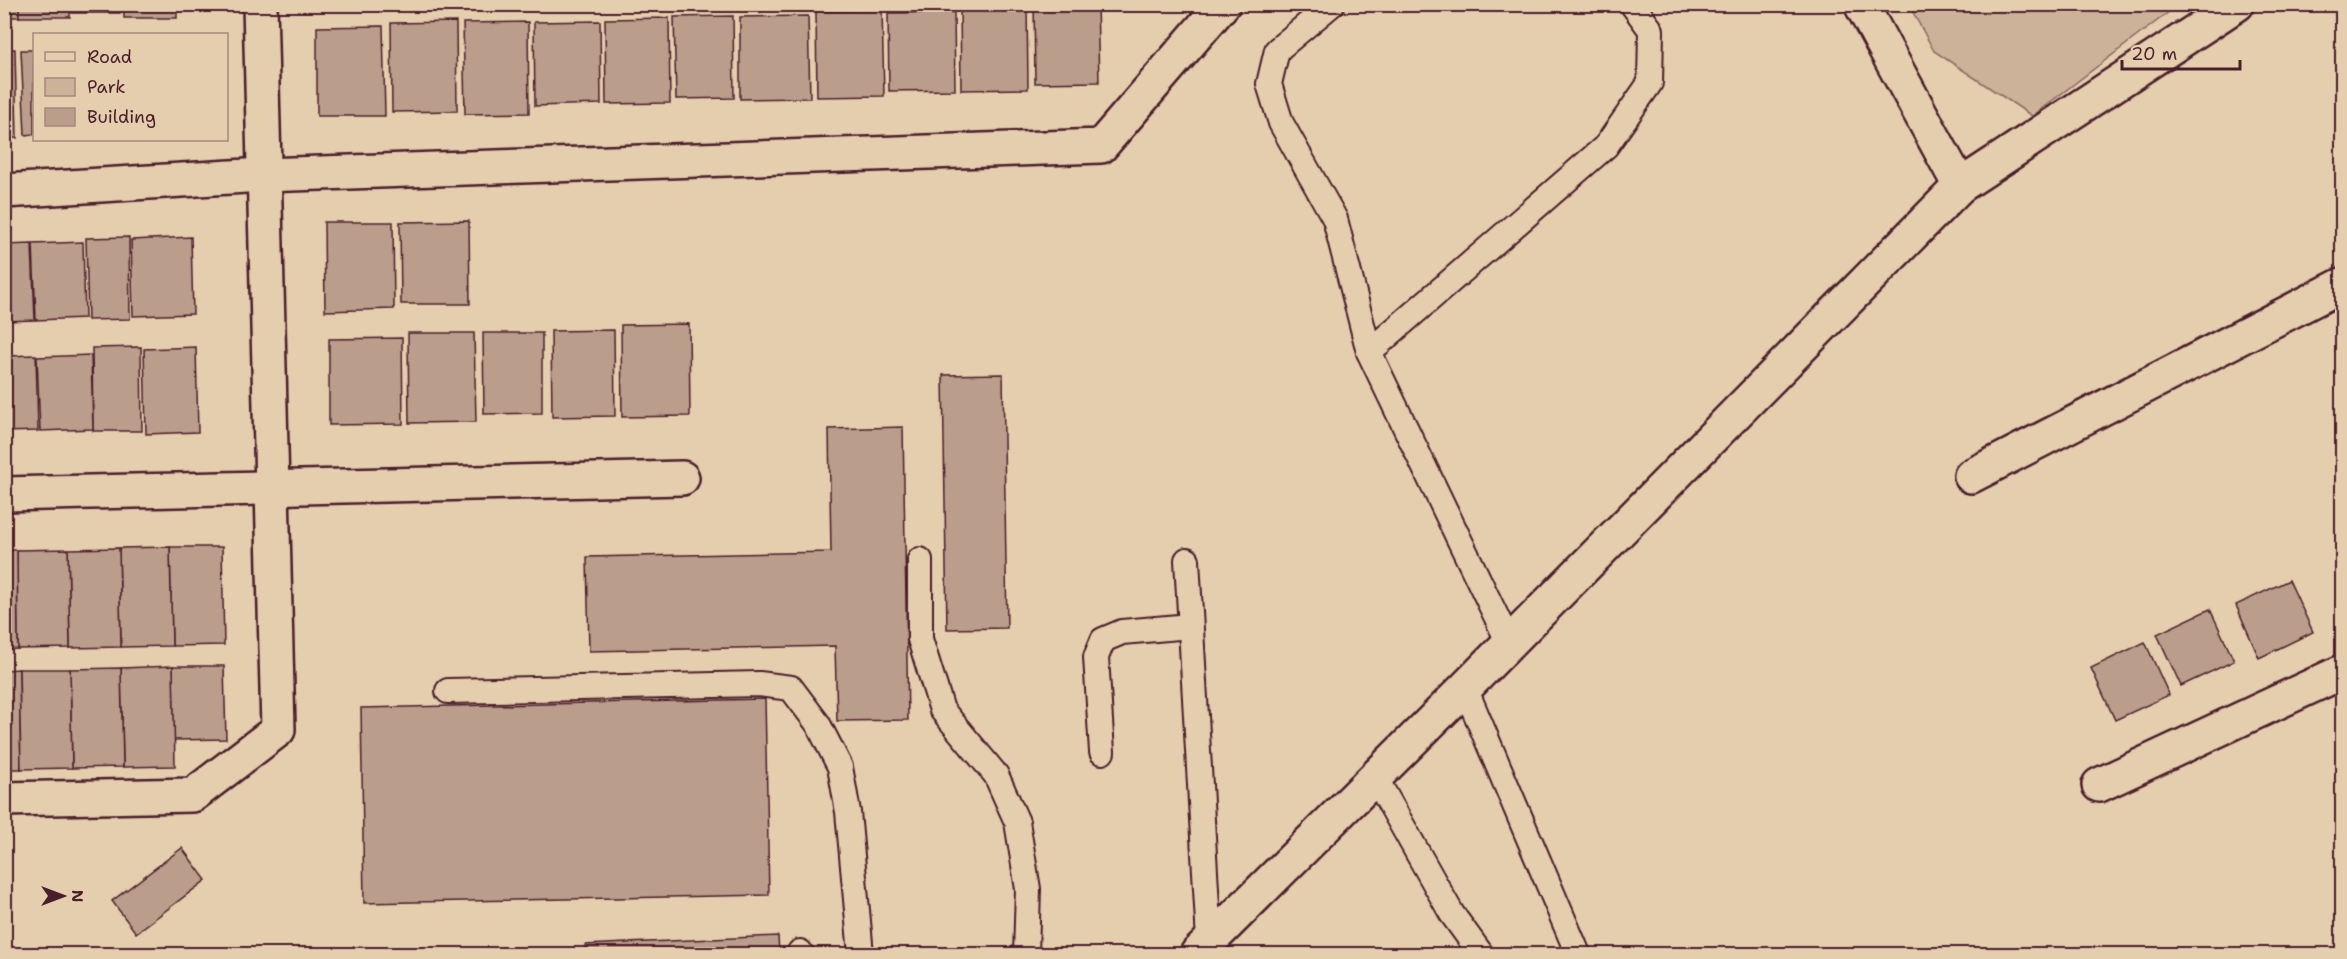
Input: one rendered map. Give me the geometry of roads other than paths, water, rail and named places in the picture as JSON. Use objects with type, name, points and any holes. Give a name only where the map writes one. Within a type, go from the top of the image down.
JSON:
[{"type":"street","points":[[4,799],[193,795],[278,730],[260,4]]},
{"type":"street","points":[[4,191],[263,175],[1101,146],[1223,4]]},
{"type":"street","points":[[1861,4],[1960,186]]},
{"type":"street","points":[[1203,948],[1466,688],[1960,186],[2237,4]]},
{"type":"street","points":[[1971,476],[2343,285]]},
{"type":"street","points":[[4,494],[682,478]]},
{"type":"street","points":[[2099,785],[2343,672]]},
{"type":"lane","points":[[1332,4],[1277,50],[1269,84],[1281,123],[1335,219],[1369,352],[1509,643]]},
{"type":"lane","points":[[1369,352],[1606,146],[1650,83],[1651,30],[1632,4]]},
{"type":"lane","points":[[920,560],[920,639],[942,710],[996,775],[1017,822],[1028,889],[1026,954]]},
{"type":"lane","points":[[1187,560],[1203,948]]},
{"type":"lane","points":[[1102,752],[1096,657],[1103,640],[1122,632],[1190,626]]},
{"type":"lane","points":[[448,691],[759,684],[791,688],[818,724],[840,767],[848,812],[861,954]]},
{"type":"lane","points":[[1466,688],[1578,954]]},
{"type":"lane","points":[[1375,777],[1472,951]]}]
